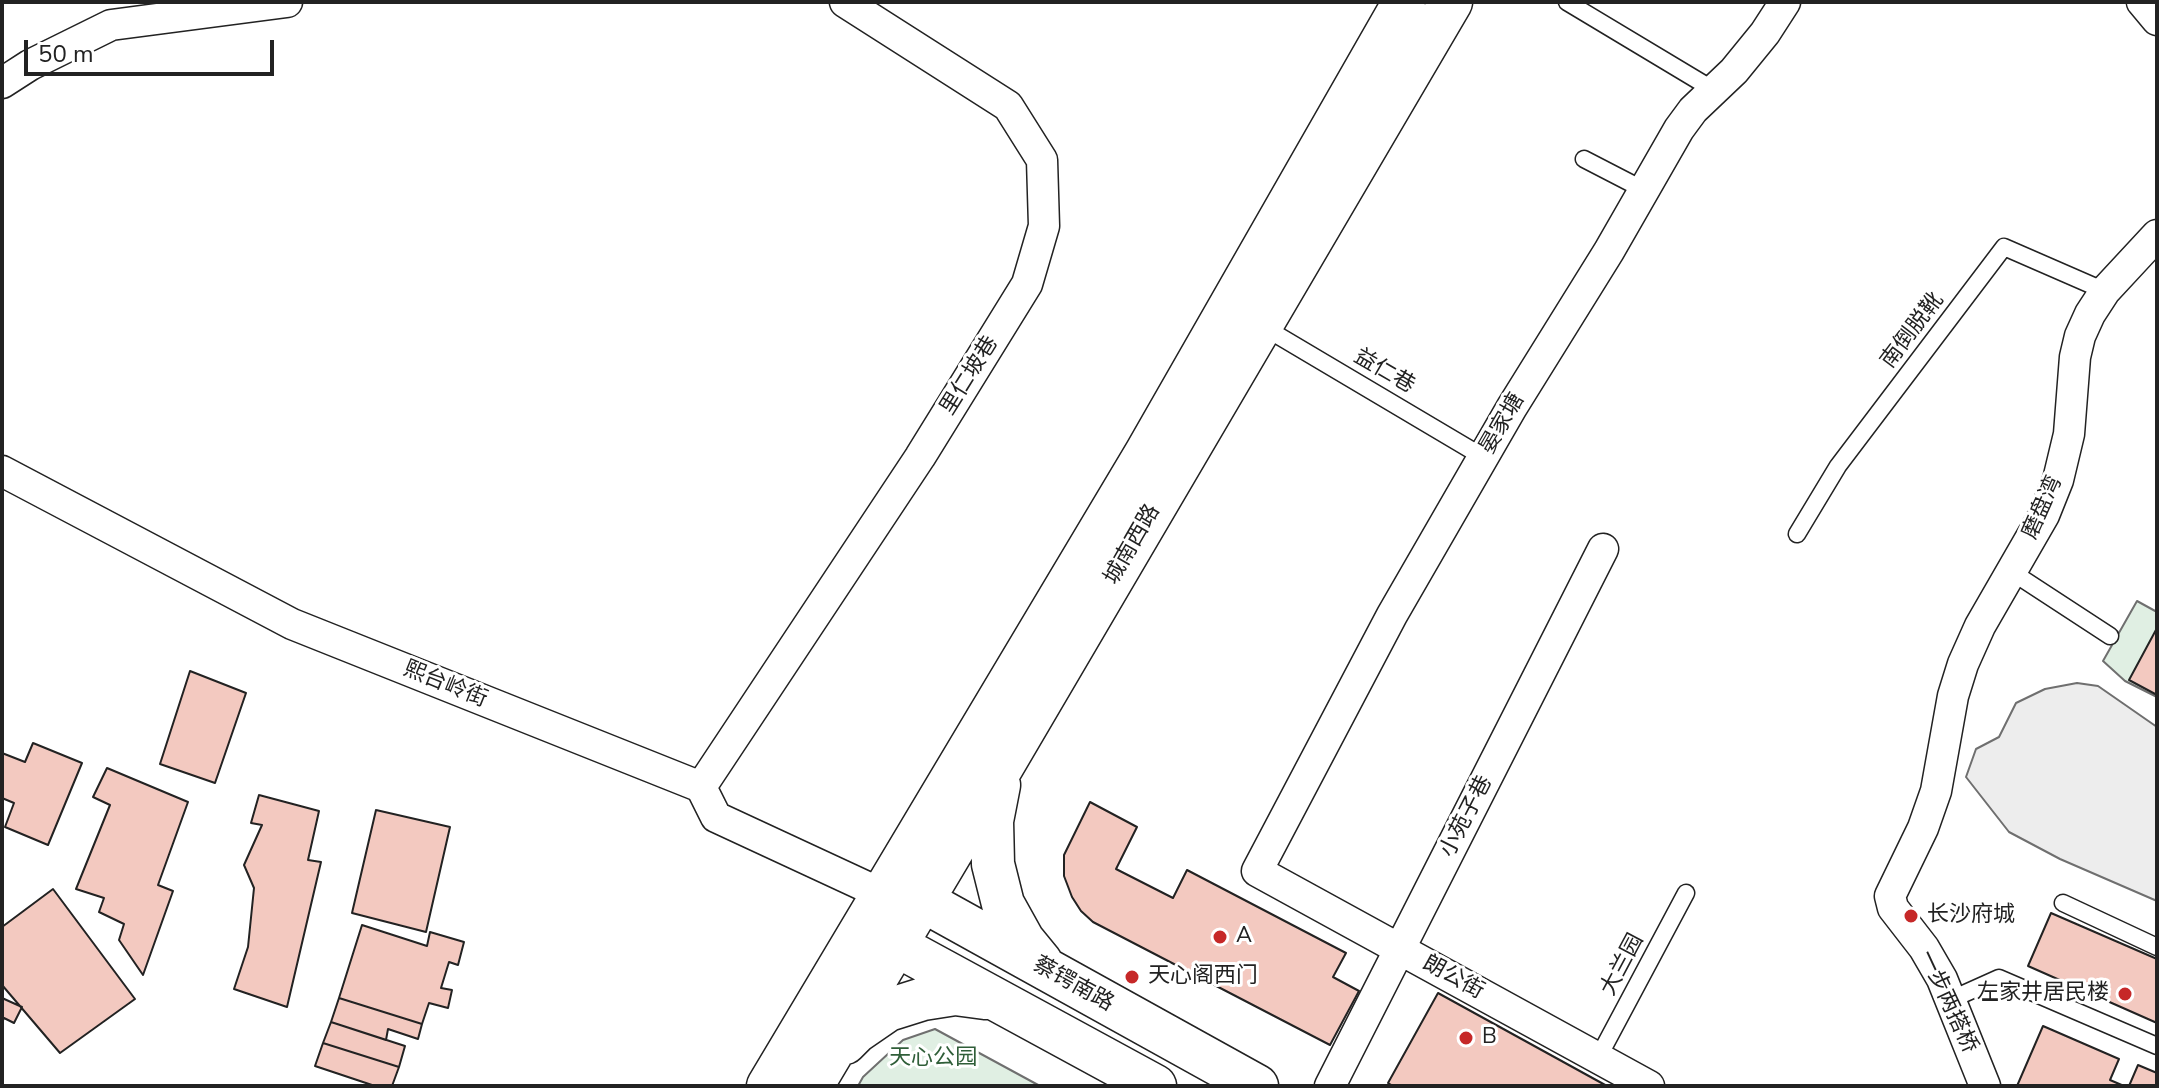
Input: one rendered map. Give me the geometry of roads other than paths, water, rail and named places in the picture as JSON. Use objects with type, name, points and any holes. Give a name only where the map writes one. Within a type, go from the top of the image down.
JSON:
[{"type":"main road","name":"城南西路","points":[[818,1075],[891,910],[1146,453],[1404,2]]},
{"type":"main road","name":"城南西路","points":[[768,1086],[891,910],[1002,767],[1451,2]]},
{"type":"main road","points":[[1002,767],[992,821],[993,864],[1003,904],[1023,940],[1049,972]]},
{"type":"main road","name":"蔡锷南路","points":[[891,910],[1049,972],[1257,1086]]},
{"type":"main road","points":[[891,910],[993,999],[1155,1086]]},
{"type":"main road","points":[[818,1075],[856,1032],[888,1010],[923,999],[955,994],[993,999]]},
{"type":"street","points":[[2,83],[30,65],[111,25],[287,2]]},
{"type":"street","name":"里仁坡巷","points":[[701,787],[920,457],[1027,284],[1044,226],[1042,160],[1008,106],[845,2]]},
{"type":"street","name":"晏家塘","points":[[1257,871],[1392,615],[1679,129],[1712,89],[1734,71],[1785,2]]},
{"type":"street","points":[[2142,2],[2157,20]]},
{"type":"street","name":"磨盘湾","points":[[1936,791],[1951,706],[1963,664],[1980,626],[2044,515],[2058,480],[2069,434],[2075,357],[2090,314],[2105,291],[2157,235]]},
{"type":"street","name":"熙台岭街","points":[[2,471],[292,624],[701,787]]},
{"type":"street","name":"小苑子巷","points":[[1330,1086],[1603,549]]},
{"type":"street","points":[[701,787],[716,817],[891,910]]},
{"type":"street","name":"一步两搭桥","points":[[1936,791],[1923,828],[1890,896],[1900,918],[1924,948],[1942,979],[1985,1086]]},
{"type":"street","name":"朗公街","points":[[1257,871],[1649,1086]]},
{"type":"lane","points":[[1567,2],[1712,89]]},
{"type":"lane","points":[[1584,159],[1644,190]]},
{"type":"lane","name":"南倒脱靴","points":[[1797,534],[1838,466],[2004,247],[2105,291]]},
{"type":"lane","name":"益仁巷","points":[[1262,326],[1483,457]]},
{"type":"lane","points":[[2012,572],[2110,636]]},
{"type":"lane","name":"大兰园","points":[[1598,1058],[1686,893]]},
{"type":"lane","points":[[2063,903],[2157,947]]},
{"type":"lane","points":[[1950,1000],[1999,978],[2157,1046]]},
{"type":"place","name":"长沙府城","points":[[1911,916]]},
{"type":"place","name":"A","points":[[1220,937]]},
{"type":"place","name":"天心阁西门","points":[[1132,977]]},
{"type":"place","name":"左家井居民楼","points":[[2125,994]]},
{"type":"place","name":"B","points":[[1466,1038]]},
{"type":"park label","name":"天心公园","points":[[933,1059]]}]
